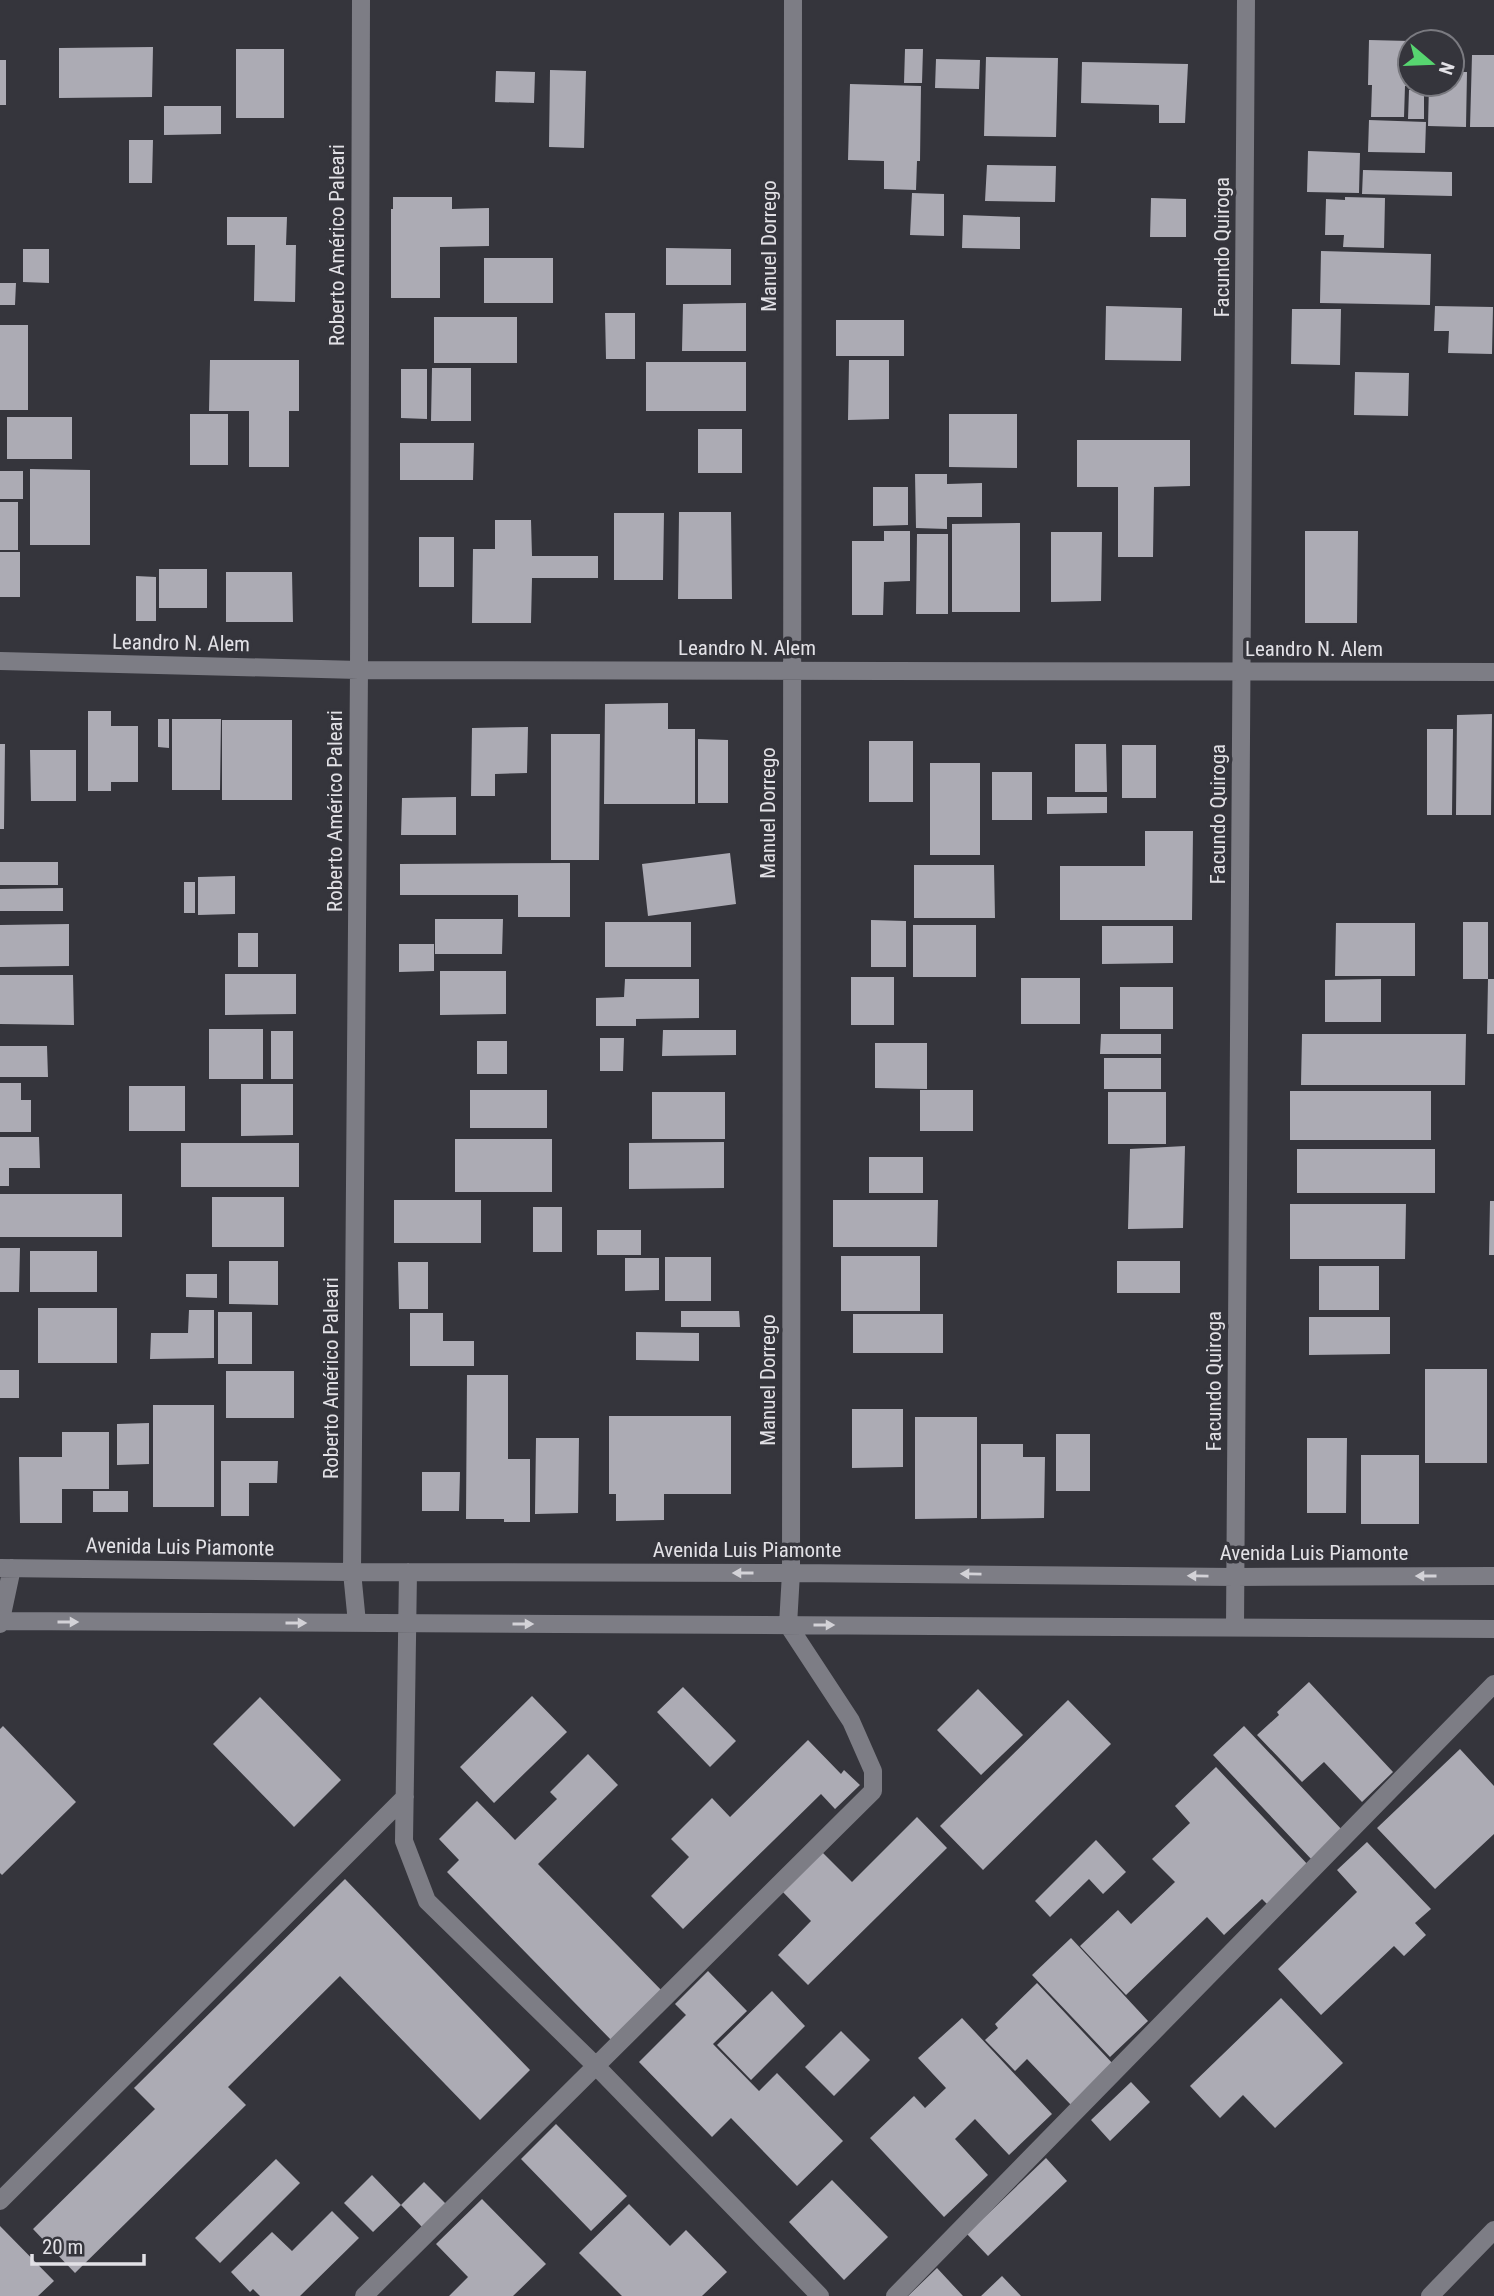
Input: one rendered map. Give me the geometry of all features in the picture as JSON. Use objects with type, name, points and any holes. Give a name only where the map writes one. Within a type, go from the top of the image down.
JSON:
[{"type":"street","name":"Roberto Américo Paleari","points":[[357,1623],[352,1572],[361,0]]},
{"type":"street","name":"Manuel Dorrego","points":[[788,1625],[793,0]]},
{"type":"street","name":"Facundo Quiroga","points":[[1235,1628],[1245,0]]},
{"type":"street","name":"Leandro N. Alem","points":[[0,662],[359,670],[1494,672]]},
{"type":"street","name":"Avenida Luis Piamonte","points":[[6,1568],[1235,1577],[1494,1576]]},
{"type":"street","points":[[6,1568],[0,1622],[1494,1629]]},
{"type":"street","points":[[408,1572],[404,1841],[427,1901],[597,2067],[820,2296]]},
{"type":"street","points":[[364,2296],[873,1791],[873,1771],[851,1721],[788,1625]]},
{"type":"street","points":[[895,2296],[1494,1684]]},
{"type":"street","points":[[0,2201],[405,1797]]},
{"type":"street","points":[[1430,2296],[1494,2230]]},
{"type":"building","points":[[1369,40],[1396,41],[1396,98],[1405,98],[1404,117],[1371,117],[1372,85],[1368,85]]},
{"type":"building","points":[[153,47],[152,97],[59,98],[59,48]]},
{"type":"building","points":[[236,49],[284,49],[284,118],[236,118]]},
{"type":"building","points":[[905,49],[923,49],[922,83],[904,83]]},
{"type":"building","points":[[1472,55],[1494,55],[1494,127],[1470,127]]},
{"type":"building","points":[[986,57],[1058,58],[1056,137],[984,136]]},
{"type":"building","points":[[936,59],[980,60],[979,89],[935,88]]},
{"type":"building","points":[[0,60],[6,60],[6,105],[0,105]]},
{"type":"building","points":[[1082,62],[1188,64],[1185,123],[1159,123],[1159,105],[1081,103]]},
{"type":"building","points":[[550,70],[586,71],[584,148],[549,147]]},
{"type":"building","points":[[496,71],[535,72],[534,103],[495,102]]},
{"type":"building","points":[[1467,72],[1466,127],[1428,126],[1429,98],[1466,98]]},
{"type":"building","points":[[850,84],[921,86],[920,161],[917,161],[916,190],[884,189],[884,161],[848,160]]},
{"type":"building","points":[[1409,98],[1424,98],[1424,119],[1408,119]]},
{"type":"building","points":[[164,106],[221,106],[221,134],[164,135]]},
{"type":"building","points":[[1369,120],[1426,122],[1425,153],[1368,152]]},
{"type":"building","points":[[129,140],[153,140],[152,183],[129,183]]},
{"type":"building","points":[[1308,151],[1360,153],[1359,193],[1307,192]]},
{"type":"building","points":[[987,165],[1056,166],[1055,202],[985,201]]},
{"type":"building","points":[[1363,170],[1452,172],[1452,196],[1362,194]]},
{"type":"building","points":[[912,193],[944,194],[944,236],[910,235]]},
{"type":"building","points":[[393,197],[452,197],[452,209],[489,208],[489,246],[440,247],[440,298],[391,298]]},
{"type":"building","points":[[1345,197],[1385,198],[1384,248],[1343,247],[1344,235],[1325,235],[1326,199],[1345,200]]},
{"type":"building","points":[[1151,198],[1186,199],[1186,237],[1150,237]]},
{"type":"building","points":[[963,215],[1020,217],[1020,249],[962,248]]},
{"type":"building","points":[[227,217],[287,217],[286,245],[296,245],[295,302],[254,301],[255,245],[227,245]]},
{"type":"building","points":[[666,248],[731,249],[731,285],[666,285]]},
{"type":"building","points":[[23,249],[49,249],[49,283],[23,282]]},
{"type":"building","points":[[1321,251],[1431,254],[1430,305],[1320,303]]},
{"type":"building","points":[[484,258],[553,258],[553,303],[484,303]]},
{"type":"building","points":[[0,283],[16,283],[15,305],[0,305]]},
{"type":"building","points":[[746,303],[746,351],[682,351],[683,304]]},
{"type":"building","points":[[1106,306],[1182,308],[1181,361],[1105,360]]},
{"type":"building","points":[[1435,306],[1493,307],[1492,354],[1448,353],[1449,331],[1434,331]]},
{"type":"building","points":[[1292,309],[1341,309],[1340,365],[1291,364]]},
{"type":"building","points":[[605,313],[635,313],[635,359],[606,359]]},
{"type":"building","points":[[434,317],[517,317],[517,363],[434,363]]},
{"type":"building","points":[[836,320],[904,320],[904,356],[836,356]]},
{"type":"building","points":[[0,325],[28,325],[28,410],[0,410]]},
{"type":"building","points":[[210,360],[299,360],[299,411],[289,411],[289,467],[249,467],[249,411],[209,411]]},
{"type":"building","points":[[849,360],[889,360],[889,419],[848,420]]},
{"type":"building","points":[[646,362],[746,362],[746,411],[646,411]]},
{"type":"building","points":[[432,368],[471,368],[471,421],[431,421]]},
{"type":"building","points":[[401,369],[427,369],[427,419],[401,418]]},
{"type":"building","points":[[1355,372],[1409,373],[1408,416],[1354,415]]},
{"type":"building","points":[[190,414],[228,414],[228,465],[190,465]]},
{"type":"building","points":[[949,414],[1017,414],[1017,468],[949,467]]},
{"type":"building","points":[[7,417],[72,417],[72,459],[7,459]]},
{"type":"building","points":[[698,429],[742,429],[742,473],[698,473]]},
{"type":"building","points":[[1077,440],[1190,440],[1190,486],[1154,487],[1153,557],[1118,557],[1118,487],[1077,487]]},
{"type":"building","points":[[400,443],[474,443],[473,480],[400,480]]},
{"type":"building","points":[[30,469],[90,470],[90,545],[30,545]]},
{"type":"building","points":[[0,471],[23,471],[23,499],[0,499]]},
{"type":"building","points":[[915,474],[947,474],[947,484],[982,483],[982,517],[947,517],[947,529],[916,528]]},
{"type":"building","points":[[873,487],[908,487],[908,525],[873,526]]},
{"type":"building","points":[[0,502],[18,502],[18,550],[0,550]]},
{"type":"building","points":[[679,512],[731,512],[732,599],[678,599]]},
{"type":"building","points":[[614,513],[664,513],[663,580],[614,580]]},
{"type":"building","points":[[495,520],[531,520],[532,556],[598,556],[598,578],[532,578],[531,623],[472,623],[473,549],[495,549]]},
{"type":"building","points":[[1020,523],[1020,612],[952,612],[952,524]]},
{"type":"building","points":[[884,531],[910,531],[910,581],[884,582],[883,615],[852,615],[852,541],[884,541]]},
{"type":"building","points":[[1305,531],[1358,531],[1357,623],[1305,623]]},
{"type":"building","points":[[1051,532],[1102,532],[1101,601],[1051,602]]},
{"type":"building","points":[[917,534],[948,534],[948,614],[916,614]]},
{"type":"building","points":[[419,537],[454,537],[454,587],[419,587]]},
{"type":"building","points":[[0,552],[20,552],[20,597],[0,597]]},
{"type":"building","points":[[159,569],[207,569],[207,608],[159,608]]},
{"type":"building","points":[[226,572],[292,572],[293,622],[226,622]]},
{"type":"building","points":[[136,576],[156,577],[156,621],[136,621]]},
{"type":"building","points":[[668,703],[668,729],[695,729],[695,804],[604,804],[605,704]]},
{"type":"building","points":[[88,711],[111,711],[111,726],[138,726],[138,782],[111,782],[111,791],[88,791]]},
{"type":"building","points":[[1492,714],[1491,815],[1456,815],[1457,715]]},
{"type":"building","points":[[158,719],[169,719],[169,748],[158,747]]},
{"type":"building","points":[[172,719],[221,719],[220,790],[172,790]]},
{"type":"building","points":[[222,720],[292,720],[292,800],[222,800]]},
{"type":"building","points":[[528,727],[527,773],[495,774],[495,796],[471,796],[472,728]]},
{"type":"building","points":[[1427,729],[1453,729],[1452,815],[1427,815]]},
{"type":"building","points":[[551,734],[600,734],[599,860],[551,860]]},
{"type":"building","points":[[698,739],[728,740],[728,803],[698,803]]},
{"type":"building","points":[[869,741],[913,741],[913,802],[869,802]]},
{"type":"building","points":[[0,744],[5,744],[4,829],[0,829]]},
{"type":"building","points":[[1075,744],[1106,744],[1107,792],[1075,792]]},
{"type":"building","points":[[1122,745],[1156,745],[1156,798],[1122,798]]},
{"type":"building","points":[[30,750],[76,750],[76,801],[31,801]]},
{"type":"building","points":[[930,763],[980,763],[980,855],[930,855]]},
{"type":"building","points":[[992,772],[1032,772],[1032,820],[992,820]]},
{"type":"building","points":[[456,797],[456,835],[401,835],[402,798]]},
{"type":"building","points":[[1047,797],[1107,797],[1107,813],[1047,814]]},
{"type":"building","points":[[1145,831],[1193,831],[1192,920],[1060,920],[1060,866],[1145,866]]},
{"type":"building","points":[[730,853],[736,904],[648,916],[642,864]]},
{"type":"building","points":[[0,862],[58,862],[58,885],[0,885]]},
{"type":"building","points":[[570,863],[570,917],[518,917],[518,895],[400,895],[400,864]]},
{"type":"building","points":[[914,865],[994,865],[995,918],[914,918]]},
{"type":"building","points":[[235,876],[235,914],[198,915],[198,877]]},
{"type":"building","points":[[184,882],[195,882],[195,913],[184,913]]},
{"type":"building","points":[[63,888],[63,911],[0,911],[0,889]]},
{"type":"building","points":[[435,919],[503,919],[502,954],[435,954]]},
{"type":"building","points":[[871,920],[906,921],[906,967],[871,967]]},
{"type":"building","points":[[605,922],[691,922],[691,967],[605,967]]},
{"type":"building","points":[[1463,922],[1488,922],[1488,979],[1463,979]]},
{"type":"building","points":[[1336,923],[1415,923],[1415,976],[1335,976]]},
{"type":"building","points":[[69,924],[69,966],[0,967],[0,925]]},
{"type":"building","points":[[913,925],[976,925],[976,977],[913,977]]},
{"type":"building","points":[[1102,926],[1173,926],[1173,963],[1102,964]]},
{"type":"building","points":[[238,933],[258,933],[258,967],[238,967]]},
{"type":"building","points":[[399,944],[434,944],[434,971],[399,972]]},
{"type":"building","points":[[440,971],[506,971],[506,1014],[440,1015]]},
{"type":"building","points":[[225,974],[296,974],[296,1014],[225,1015]]},
{"type":"building","points":[[0,975],[73,975],[74,1025],[0,1024]]},
{"type":"building","points":[[851,977],[894,977],[894,1025],[851,1025]]},
{"type":"building","points":[[1021,978],[1080,978],[1080,1024],[1021,1024]]},
{"type":"building","points":[[625,979],[699,979],[699,1018],[636,1019],[636,1026],[596,1026],[596,998],[624,997]]},
{"type":"building","points":[[1381,979],[1381,1022],[1325,1022],[1325,980]]},
{"type":"building","points":[[1488,979],[1494,979],[1494,1034],[1487,1034]]},
{"type":"building","points":[[1120,987],[1173,987],[1173,1029],[1120,1029]]},
{"type":"building","points":[[209,1029],[263,1029],[263,1079],[209,1079]]},
{"type":"building","points":[[663,1030],[736,1030],[736,1055],[662,1056]]},
{"type":"building","points":[[271,1031],[293,1031],[293,1079],[271,1079]]},
{"type":"building","points":[[1101,1034],[1161,1034],[1161,1054],[1100,1054]]},
{"type":"building","points":[[1302,1034],[1466,1034],[1465,1085],[1301,1085]]},
{"type":"building","points":[[600,1038],[624,1038],[623,1071],[600,1071]]},
{"type":"building","points":[[477,1041],[507,1041],[507,1074],[477,1074]]},
{"type":"building","points":[[875,1043],[927,1043],[927,1089],[875,1088]]},
{"type":"building","points":[[0,1046],[47,1046],[48,1077],[0,1077]]},
{"type":"building","points":[[1104,1058],[1161,1058],[1161,1089],[1104,1089]]},
{"type":"building","points":[[0,1083],[21,1083],[21,1100],[31,1100],[31,1132],[0,1132]]},
{"type":"building","points":[[241,1084],[293,1084],[293,1135],[241,1136]]},
{"type":"building","points":[[129,1086],[185,1086],[185,1131],[129,1131]]},
{"type":"building","points":[[470,1090],[547,1090],[547,1128],[470,1128]]},
{"type":"building","points":[[920,1090],[973,1090],[973,1131],[920,1131]]},
{"type":"building","points":[[1290,1091],[1431,1091],[1431,1140],[1290,1140]]},
{"type":"building","points":[[652,1092],[725,1092],[725,1139],[652,1139]]},
{"type":"building","points":[[1108,1092],[1166,1092],[1166,1144],[1108,1144]]},
{"type":"building","points":[[0,1137],[39,1137],[40,1168],[9,1168],[9,1186],[0,1186]]},
{"type":"building","points":[[455,1139],[552,1139],[552,1192],[455,1192]]},
{"type":"building","points":[[724,1142],[724,1188],[629,1189],[629,1143]]},
{"type":"building","points":[[181,1143],[299,1143],[299,1187],[181,1187]]},
{"type":"building","points":[[1185,1146],[1183,1228],[1128,1229],[1130,1149]]},
{"type":"building","points":[[1297,1149],[1435,1149],[1435,1193],[1297,1193]]},
{"type":"building","points":[[869,1157],[923,1157],[923,1193],[869,1193]]},
{"type":"building","points":[[0,1194],[122,1194],[122,1237],[0,1237]]},
{"type":"building","points":[[212,1197],[284,1197],[284,1247],[212,1247]]},
{"type":"building","points":[[394,1200],[481,1200],[481,1243],[394,1243]]},
{"type":"building","points":[[833,1200],[938,1200],[937,1247],[833,1247]]},
{"type":"building","points":[[1490,1201],[1494,1201],[1494,1255],[1489,1255]]},
{"type":"building","points":[[1290,1204],[1406,1204],[1405,1259],[1290,1259]]},
{"type":"building","points":[[533,1207],[562,1207],[562,1252],[533,1252]]},
{"type":"building","points":[[597,1230],[641,1230],[641,1255],[597,1255]]},
{"type":"building","points":[[0,1248],[20,1248],[19,1292],[0,1292]]},
{"type":"building","points":[[30,1251],[97,1251],[97,1292],[30,1292]]},
{"type":"building","points":[[841,1256],[920,1256],[920,1311],[841,1311]]},
{"type":"building","points":[[665,1257],[711,1257],[711,1301],[665,1301]]},
{"type":"building","points":[[625,1258],[659,1258],[659,1290],[625,1291]]},
{"type":"building","points":[[229,1261],[278,1261],[278,1305],[229,1304]]},
{"type":"building","points":[[1117,1261],[1180,1261],[1180,1293],[1117,1293]]},
{"type":"building","points":[[398,1262],[428,1262],[428,1309],[399,1309]]},
{"type":"building","points":[[1319,1266],[1379,1266],[1379,1310],[1319,1310]]},
{"type":"building","points":[[186,1274],[217,1274],[217,1298],[186,1297]]},
{"type":"building","points":[[38,1308],[117,1308],[117,1363],[38,1363]]},
{"type":"building","points":[[189,1310],[214,1310],[214,1358],[150,1359],[151,1333],[188,1333]]},
{"type":"building","points":[[681,1311],[739,1311],[740,1327],[681,1327]]},
{"type":"building","points":[[218,1312],[252,1312],[252,1364],[218,1364]]},
{"type":"building","points":[[410,1313],[443,1313],[443,1341],[474,1341],[474,1366],[410,1366]]},
{"type":"building","points":[[853,1314],[943,1314],[943,1353],[853,1353]]},
{"type":"building","points":[[1309,1317],[1390,1317],[1390,1354],[1309,1355]]},
{"type":"building","points":[[636,1332],[699,1333],[699,1361],[636,1360]]},
{"type":"building","points":[[1425,1369],[1487,1369],[1487,1463],[1425,1463]]},
{"type":"building","points":[[0,1370],[19,1370],[19,1398],[0,1398]]},
{"type":"building","points":[[226,1371],[294,1371],[294,1418],[226,1418]]},
{"type":"building","points":[[467,1375],[508,1375],[508,1459],[530,1459],[530,1522],[466,1519]]},
{"type":"building","points":[[153,1405],[214,1405],[214,1507],[153,1507]]},
{"type":"building","points":[[852,1409],[903,1409],[903,1467],[852,1468]]},
{"type":"building","points":[[609,1416],[731,1416],[731,1494],[664,1494],[664,1520],[616,1521],[616,1494],[609,1494]]},
{"type":"building","points":[[915,1417],[977,1417],[977,1518],[915,1519]]},
{"type":"building","points":[[149,1423],[149,1464],[117,1465],[117,1424]]},
{"type":"building","points":[[62,1432],[109,1432],[109,1489],[62,1489],[62,1523],[20,1523],[19,1457],[62,1457]]},
{"type":"building","points":[[1056,1434],[1090,1434],[1090,1491],[1056,1491]]},
{"type":"building","points":[[536,1438],[579,1438],[578,1513],[535,1514]]},
{"type":"building","points":[[1307,1438],[1347,1438],[1346,1513],[1307,1513]]},
{"type":"building","points":[[981,1444],[1023,1444],[1023,1457],[1045,1457],[1044,1518],[981,1519]]},
{"type":"building","points":[[1361,1455],[1419,1455],[1419,1524],[1361,1524]]},
{"type":"building","points":[[221,1461],[278,1461],[277,1483],[249,1483],[249,1516],[221,1516]]},
{"type":"building","points":[[422,1472],[460,1472],[459,1511],[422,1511]]},
{"type":"building","points":[[93,1491],[128,1491],[128,1512],[93,1512]]},
{"type":"building","points":[[1309,1682],[1393,1772],[1362,1802],[1324,1762],[1302,1782],[1257,1735]]},
{"type":"building","points":[[683,1687],[736,1741],[710,1767],[657,1712]]},
{"type":"building","points":[[978,1689],[1023,1735],[981,1775],[937,1730]]},
{"type":"building","points":[[532,1696],[567,1732],[494,1803],[460,1767]]},
{"type":"building","points":[[260,1697],[341,1780],[294,1827],[213,1744]]},
{"type":"building","points":[[1068,1700],[1111,1744],[983,1870],[940,1826]]},
{"type":"building","points":[[3,1726],[76,1802],[2,1875],[0,1729]]},
{"type":"building","points":[[1244,1726],[1344,1832],[1313,1861],[1213,1755]]},
{"type":"building","points":[[808,1740],[841,1774],[844,1770],[860,1785],[835,1809],[821,1794],[683,1929],[651,1896],[689,1857],[671,1839],[712,1798],[730,1817]]},
{"type":"building","points":[[1460,1749],[1494,1786],[1494,1834],[1435,1889],[1377,1828]]},
{"type":"building","points":[[588,1754],[618,1785],[538,1864],[665,1994],[615,2044],[447,1872],[459,1860],[439,1839],[477,1801],[515,1840],[557,1799],[550,1792]]},
{"type":"building","points":[[1216,1767],[1310,1867],[1269,1906],[1262,1899],[1224,1935],[1207,1917],[1126,1995],[1080,1946],[1118,1910],[1131,1924],[1175,1882],[1152,1859],[1190,1823],[1175,1806]]},
{"type":"building","points":[[917,1817],[947,1848],[808,1985],[778,1955],[811,1921],[780,1889],[820,1850],[852,1882]]},
{"type":"building","points":[[1096,1840],[1126,1872],[1103,1894],[1089,1879],[1050,1917],[1035,1901]]},
{"type":"building","points":[[1367,1842],[1431,1909],[1415,1923],[1426,1935],[1404,1956],[1394,1946],[1321,2015],[1278,1969],[1357,1892],[1337,1870]]},
{"type":"building","points":[[345,1879],[530,2070],[480,2120],[340,1976],[228,2087],[246,2105],[75,2273],[33,2229],[155,2109],[134,2088]]},
{"type":"building","points":[[1071,1938],[1148,2021],[1110,2057],[1032,1975]]},
{"type":"building","points":[[708,1971],[747,2011],[713,2044],[759,2091],[777,2073],[843,2141],[797,2186],[731,2118],[712,2137],[639,2062],[686,2015],[675,2004]]},
{"type":"building","points":[[1037,1983],[1114,2065],[1071,2105],[1027,2059],[1015,2071],[985,2040],[998,2028],[995,2024]]},
{"type":"building","points":[[772,1991],[805,2026],[751,2080],[717,2045]]},
{"type":"building","points":[[1281,1998],[1343,2063],[1275,2128],[1243,2095],[1220,2118],[1190,2086]]},
{"type":"building","points":[[962,2018],[1052,2114],[1009,2155],[975,2119],[955,2139],[988,2175],[944,2217],[870,2138],[914,2096],[925,2108],[946,2088],[918,2058]]},
{"type":"building","points":[[841,2031],[870,2060],[834,2096],[805,2067]]},
{"type":"building","points":[[1131,2082],[1150,2102],[1110,2141],[1091,2120]]},
{"type":"building","points":[[556,2124],[627,2196],[591,2231],[521,2159]]},
{"type":"building","points":[[1046,2158],[1067,2181],[988,2256],[967,2234]]},
{"type":"building","points":[[276,2159],[300,2183],[220,2263],[195,2238]]},
{"type":"building","points":[[372,2175],[401,2205],[373,2232],[344,2203]]},
{"type":"building","points":[[832,2180],[888,2237],[844,2280],[789,2222]]},
{"type":"building","points":[[424,2182],[446,2204],[422,2227],[401,2205]]},
{"type":"building","points":[[482,2199],[546,2264],[513,2296],[449,2296],[468,2277],[436,2244]]},
{"type":"building","points":[[629,2204],[670,2246],[686,2230],[727,2272],[702,2296],[622,2296],[579,2253]]},
{"type":"building","points":[[332,2211],[359,2238],[300,2296],[260,2296],[253,2289],[250,2292],[231,2272],[272,2232],[292,2251]]},
{"type":"building","points":[[0,2226],[54,2281],[38,2296],[0,2296]]},
{"type":"building","points":[[937,2268],[963,2296],[908,2296]]},
{"type":"building","points":[[1002,2276],[1021,2296],[981,2296]]}]
